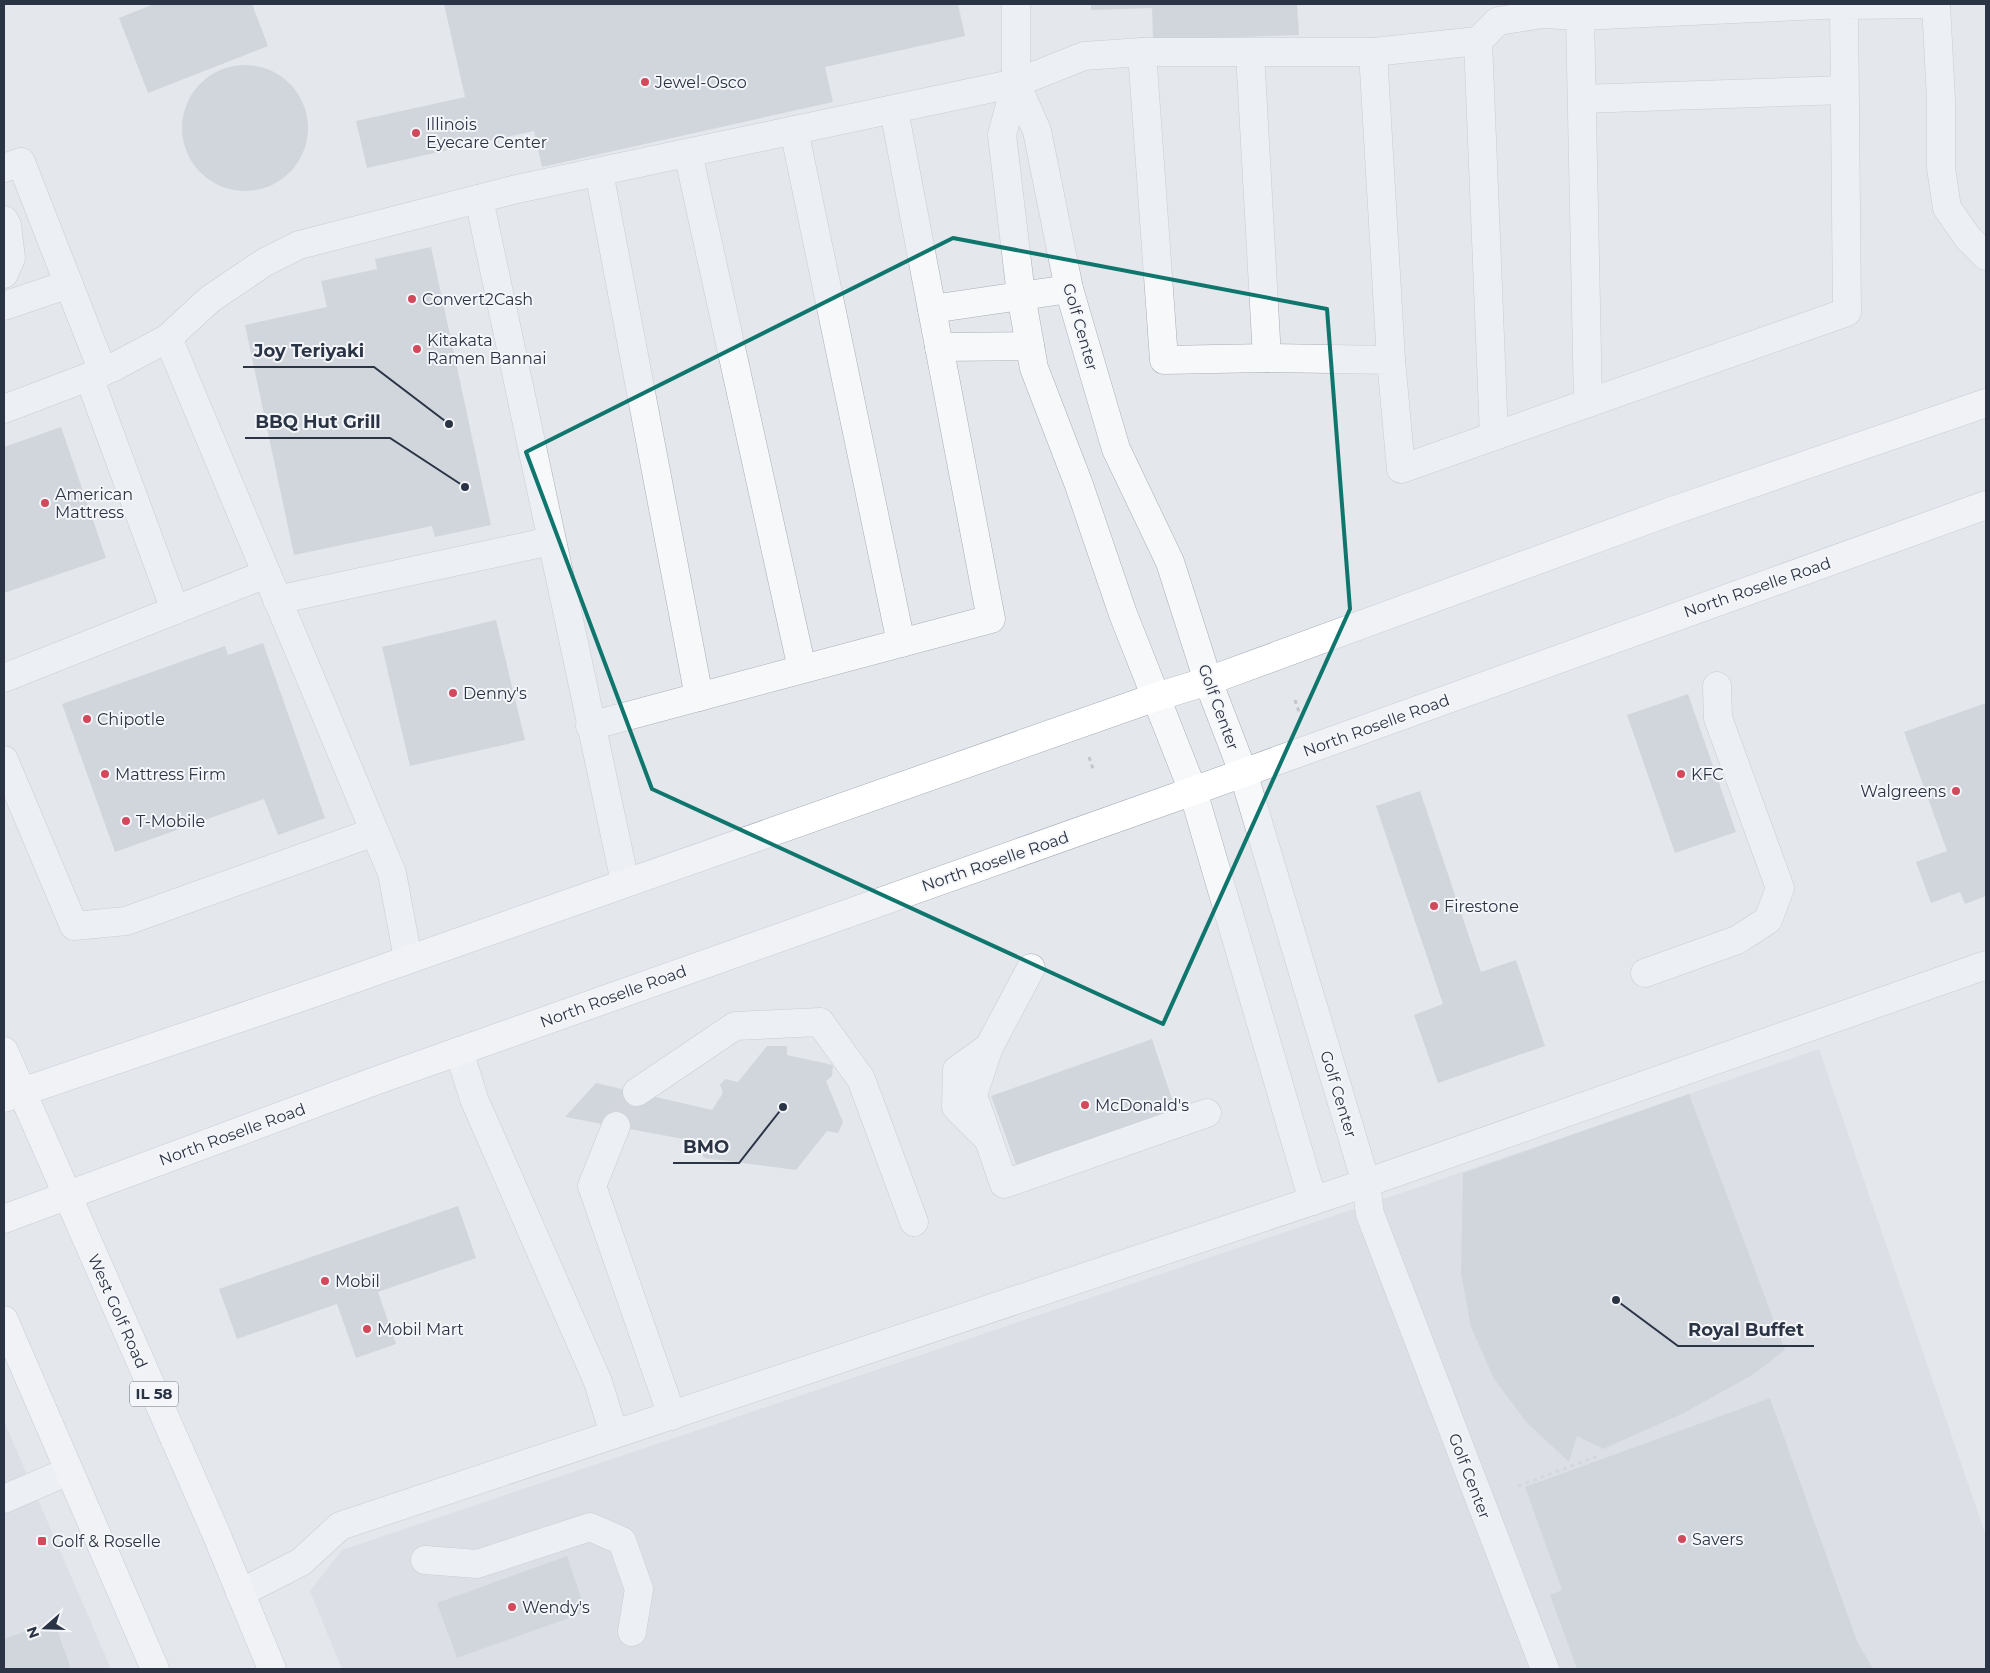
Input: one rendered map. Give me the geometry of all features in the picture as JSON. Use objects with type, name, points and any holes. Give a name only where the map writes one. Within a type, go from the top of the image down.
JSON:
[{"type":"main road","points":[[12,1094],[408,959],[1156,697],[1208,681],[1669,512],[1986,404]]},
{"type":"main road","name":"North Roselle Road","points":[[4,1219],[459,1051],[1193,791],[1986,505]]},
{"type":"main road","name":"IL 58","points":[[4,1051],[12,1094]]},
{"type":"main road","name":"West Golf Road","points":[[12,1094],[68,1196],[272,1669]]},
{"type":"main road","points":[[4,1320],[155,1669]]},
{"type":"lane","points":[[1016,4],[1016,83],[1002,135],[1021,294],[1034,368],[1156,697],[1193,791],[1313,1201]]},
{"type":"lane","points":[[1373,52],[1391,360],[1401,469],[1847,312],[1844,4]]},
{"type":"lane","points":[[4,409],[96,374],[168,338],[210,299],[264,262],[299,245],[478,199],[1016,83],[1084,56],[1142,52],[1373,52],[1478,41],[1498,21],[1543,14],[1580,16],[1844,4],[1936,4],[1942,168],[1947,208],[1968,238],[1986,256]]},
{"type":"lane","points":[[1580,16],[1588,403]]},
{"type":"lane","points":[[1478,41],[1494,436]]},
{"type":"lane","points":[[1142,52],[1164,360],[1267,358],[1391,360]]},
{"type":"lane","points":[[1250,53],[1267,358]]},
{"type":"lane","name":"Golf Center","points":[[1016,83],[1037,130],[1069,289],[1116,448],[1170,562],[1208,681],[1243,772],[1366,1183],[1370,1214],[1544,1669]]},
{"type":"lane","points":[[1582,99],[1844,90]]},
{"type":"lane","points":[[590,726],[991,619],[894,110]]},
{"type":"lane","points":[[794,130],[901,643]]},
{"type":"lane","points":[[688,153],[802,669]]},
{"type":"lane","points":[[4,168],[21,162],[69,284],[96,374],[175,610]]},
{"type":"lane","points":[[599,172],[699,697]]},
{"type":"lane","points":[[478,199],[625,882]]},
{"type":"lane","points":[[4,220],[7,225],[11,258],[4,274]]},
{"type":"lane","points":[[4,306],[69,284]]},
{"type":"lane","points":[[932,309],[1021,294],[1069,289]]},
{"type":"lane","points":[[168,338],[392,873],[408,959]]},
{"type":"lane","points":[[939,346],[1030,346]]},
{"type":"lane","points":[[277,600],[551,541]]},
{"type":"lane","points":[[4,678],[266,574]]},
{"type":"lane","points":[[1645,973],[1737,940],[1768,920],[1780,888],[1718,718],[1717,686]]},
{"type":"lane","points":[[4,760],[74,926],[126,921],[374,832]]},
{"type":"lane","points":[[240,1593],[301,1562],[340,1526],[1366,1183],[1986,965]]},
{"type":"lane","points":[[1031,968],[989,1047],[973,1095],[1004,1184],[1207,1113]]},
{"type":"lane","points":[[637,1092],[735,1026],[820,1022],[861,1079],[914,1222]]},
{"type":"lane","points":[[459,1051],[474,1099],[598,1382],[614,1434]]},
{"type":"lane","points":[[616,1126],[592,1186],[672,1416]]},
{"type":"lane","points":[[4,1499],[69,1471]]},
{"type":"lane","points":[[425,1560],[477,1564],[590,1527],[622,1542],[639,1589],[632,1632]]},
{"type":"path","points":[[1295,700],[1300,715]]},
{"type":"path","points":[[1086,748],[1094,772]]},
{"type":"path","points":[[1518,1486],[1598,1456]]},
{"type":"highlighted area","points":[[953,238],[1327,309],[1350,609],[1163,1024],[652,789],[526,452]]},
{"type":"shaded area","points":[[1819,1049],[1986,1536],[1986,1669],[342,1669],[310,1591],[342,1550],[1422,1186]]},
{"type":"shaded area","points":[[4,1421],[111,1669],[4,1669]]},
{"type":"building","points":[[154,4],[252,4],[268,46],[148,93],[119,18]]},
{"type":"building","name":"Jewel-Osco","points":[[444,4],[958,4],[965,36],[825,67],[833,102],[542,167],[534,131],[367,168],[356,121],[465,97]]},
{"type":"building","points":[[1091,4],[1297,4],[1299,35],[1153,40],[1152,8],[1091,10]]},
{"type":"building","points":[[245,65],[269,70],[289,84],[303,104],[308,128],[303,152],[289,172],[269,186],[245,191],[221,186],[201,172],[187,152],[182,128],[187,104],[201,84],[221,70]]},
{"type":"building","points":[[431,247],[491,525],[435,537],[432,526],[294,555],[245,325],[327,307],[321,281],[377,269],[375,259]]},
{"type":"building","name":"American Mattress","points":[[61,427],[106,558],[4,593],[4,447]]},
{"type":"building","name":"Denny's","points":[[496,620],[525,740],[410,766],[382,647]]},
{"type":"building","points":[[263,643],[325,818],[278,835],[264,799],[115,852],[62,704],[225,646],[228,655]]},
{"type":"building","name":"KFC","points":[[1688,694],[1736,832],[1675,853],[1627,715]]},
{"type":"building","name":"Walgreens","points":[[1986,703],[1986,896],[1965,904],[1960,892],[1931,903],[1916,862],[1947,851],[1904,732]]},
{"type":"building","name":"Firestone","points":[[1420,791],[1481,972],[1516,960],[1545,1046],[1438,1083],[1414,1015],[1443,1004],[1376,806]]},
{"type":"building","name":"McDonald's","points":[[1152,1039],[1177,1114],[1018,1170],[991,1096]]},
{"type":"building","points":[[767,1046],[787,1046],[787,1055],[833,1065],[832,1076],[826,1081],[843,1122],[838,1133],[827,1131],[796,1170],[704,1158],[694,1141],[565,1117],[596,1083],[712,1110],[723,1093],[720,1085],[725,1079],[738,1082]]},
{"type":"building","points":[[1689,1094],[1785,1350],[1754,1374],[1684,1413],[1603,1449],[1577,1436],[1569,1462],[1527,1423],[1494,1379],[1471,1327],[1461,1273],[1463,1173]]},
{"type":"building","name":"Mobil","points":[[458,1206],[476,1258],[378,1292],[396,1344],[356,1358],[337,1304],[237,1339],[219,1289]]},
{"type":"building","name":"Savers","points":[[1770,1398],[1857,1641],[1873,1669],[1577,1669],[1550,1595],[1562,1590],[1525,1487]]},
{"type":"building","name":"Wendy's","points":[[567,1556],[586,1612],[457,1658],[437,1603]]},
{"type":"building","points":[[54,1621],[71,1669],[4,1669],[4,1639]]},
{"type":"tunnel","points":[[616,1126],[637,1092]]},
{"type":"place","name":"Jewel-Osco","points":[[645,82]]},
{"type":"place","name":"Illinois Eyecare Center","points":[[416,133]]},
{"type":"place","name":"Convert2Cash","points":[[412,299]]},
{"type":"place","name":"Kitakata Ramen Bannai","points":[[417,349]]},
{"type":"place","name":"Joy Teriyaki","points":[[449,424]]},
{"type":"place","name":"BBQ Hut Grill","points":[[465,487]]},
{"type":"place","name":"American Mattress","points":[[45,503]]},
{"type":"place","name":"Denny's","points":[[453,693]]},
{"type":"place","name":"Chipotle","points":[[87,719]]},
{"type":"place","name":"Mattress Firm","points":[[105,774]]},
{"type":"place","name":"KFC","points":[[1681,774]]},
{"type":"place","name":"Walgreens","points":[[1956,791]]},
{"type":"place","name":"T-Mobile","points":[[126,821]]},
{"type":"place","name":"Firestone","points":[[1434,906]]},
{"type":"place","name":"McDonald's","points":[[1085,1105]]},
{"type":"place","name":"BMO","points":[[783,1107]]},
{"type":"place","name":"Mobil","points":[[325,1281]]},
{"type":"place","name":"Royal Buffet","points":[[1616,1300]]},
{"type":"place","name":"Mobil Mart","points":[[367,1329]]},
{"type":"place","name":"Savers","points":[[1682,1539]]},
{"type":"place","name":"Golf & Roselle","points":[[42,1541]]},
{"type":"place","name":"Wendy's","points":[[512,1607]]}]
